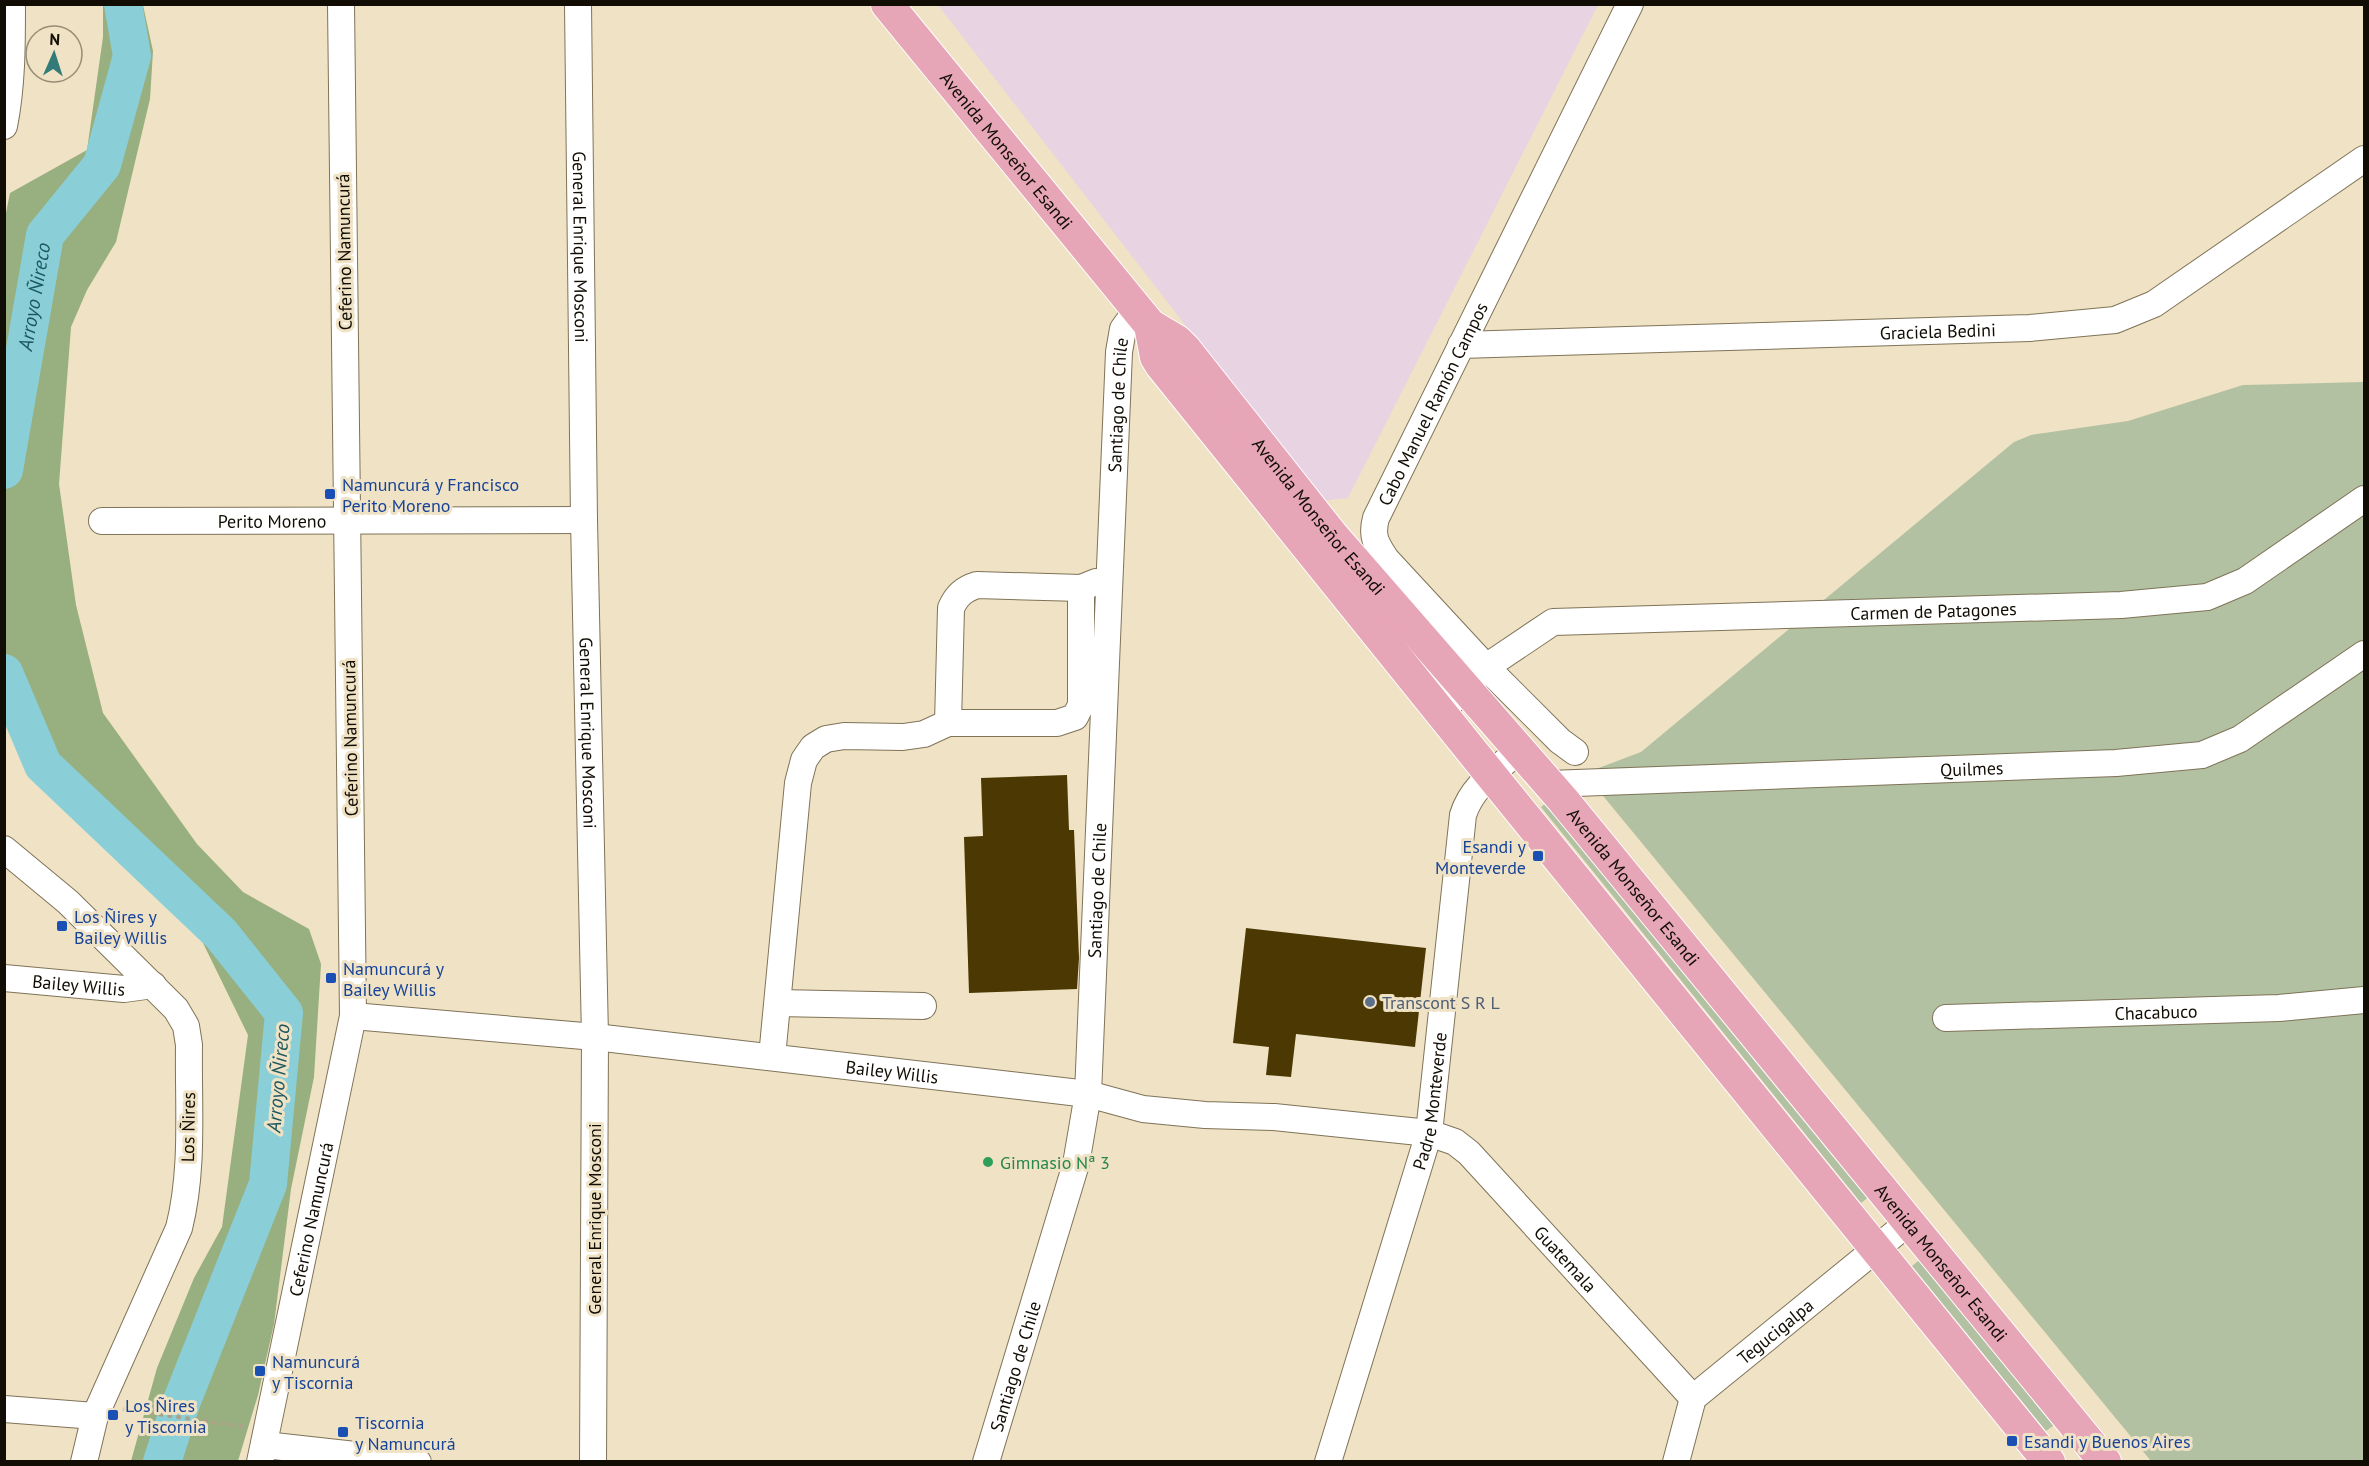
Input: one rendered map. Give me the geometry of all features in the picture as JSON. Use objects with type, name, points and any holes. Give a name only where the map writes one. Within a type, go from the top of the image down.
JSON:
[{"type":"main road","name":"Avenida Monseñor Esandi","points":[[887,4],[1143,317],[1185,349],[1332,535],[1476,677],[1520,749],[1909,1222],[2094,1458]]},
{"type":"main road","name":"Avenida Monseñor Esandi","points":[[1143,317],[1156,357],[1161,365],[2049,1461]]},
{"type":"street","points":[[4,126],[9,101],[12,61],[12,4]]},
{"type":"street","name":"Ceferino Namuncurá","points":[[262,1453],[353,1016],[340,4]]},
{"type":"street","name":"General Enrique Mosconi","points":[[578,4],[584,520],[595,1037],[593,1461]]},
{"type":"street","name":"Cabo Manuel Ramón Campos","points":[[1575,752],[1476,677],[1386,559],[1373,536],[1376,518],[1630,4]]},
{"type":"street","name":"Graciela Bedini","points":[[1461,345],[2030,328],[2115,320],[2154,304],[2364,159]]},
{"type":"street","name":"Santiago de Chile","points":[[986,1461],[1076,1164],[1088,1094],[1121,337],[1126,323],[1143,317]]},
{"type":"street","name":"Carmen de Patagones","points":[[1441,712],[1476,677],[1553,622],[2121,605],[2207,597],[2245,581],[2364,500]]},
{"type":"street","name":"Perito Moreno","points":[[102,521],[584,520]]},
{"type":"street","points":[[948,723],[951,608],[956,596],[977,585],[1081,588],[1110,576]]},
{"type":"street","points":[[772,1058],[798,783],[804,760],[813,747],[826,739],[844,736],[903,737],[924,734],[948,723],[1057,723],[1075,717],[1081,705],[1081,588]]},
{"type":"street","name":"Quilmes","points":[[1549,784],[2116,763],[2202,755],[2240,739],[2364,654]]},
{"type":"street","name":"Padre Monteverde","points":[[1328,1461],[1429,1133],[1463,816],[1467,801],[1479,786],[1520,749]]},
{"type":"street","name":"Los Ñires","points":[[4,849],[68,902],[176,1009],[186,1026],[189,1068],[188,1174],[185,1206],[179,1228],[95,1416],[84,1461]]},
{"type":"street","name":"Bailey Willis","points":[[4,978],[124,989],[153,985]]},
{"type":"street","name":"Chacabuco","points":[[1946,1018],[2279,1008],[2364,1000]]},
{"type":"street","points":[[778,1003],[923,1006]]},
{"type":"street","name":"Bailey Willis","points":[[353,1016],[595,1037],[1088,1094],[1153,1110],[1204,1115],[1275,1117],[1429,1133]]},
{"type":"street","name":"Guatemala","points":[[1429,1133],[1455,1142],[1469,1153],[1693,1398]]},
{"type":"street","name":"Tegucigalpa","points":[[1693,1398],[1909,1222]]},
{"type":"street","points":[[1676,1461],[1693,1398]]},
{"type":"street","points":[[4,1409],[95,1416]]},
{"type":"street","points":[[262,1453],[418,1461]]},
{"type":"path","points":[[141,1411],[235,1425]]},
{"type":"shaded area","points":[[938,5],[1598,5],[1348,498],[1321,501]]},
{"type":"green space","points":[[103,5],[143,5],[153,51],[150,99],[116,242],[87,290],[71,327],[59,484],[76,605],[103,713],[197,844],[243,892],[309,929],[321,964],[314,1077],[291,1189],[274,1324],[258,1395],[238,1461],[131,1461],[157,1368],[194,1278],[222,1227],[248,1035],[202,941],[143,860],[5,718],[5,218],[10,193],[87,150],[103,37]]},
{"type":"green space","points":[[2364,382],[2364,1461],[2151,1461],[1590,780],[1596,769],[1641,752],[2014,442],[2031,435],[2128,421],[2243,385]]},
{"type":"green space","points":[[1551,799],[1871,1195],[1861,1203],[1541,807]]},
{"type":"green space","points":[[1922,1258],[2057,1423],[2046,1431],[1912,1266]]},
{"type":"building","points":[[1067,775],[1069,830],[1074,830],[1079,958],[1077,989],[969,993],[964,837],[983,836],[981,778]]},
{"type":"building","points":[[1246,928],[1426,948],[1415,1047],[1296,1034],[1291,1077],[1266,1075],[1269,1047],[1233,1043]]},
{"type":"waterway","name":"Arroyo Ñireco","points":[[4,470],[45,235],[102,165],[132,56],[123,4]]},
{"type":"waterway","name":"Arroyo Ñireco","points":[[4,673],[43,765],[221,934],[284,1013],[268,1184],[181,1403],[162,1462]]},
{"type":"place","name":"Namuncurá y Francisco Perito Moreno","points":[[330,494]]},
{"type":"place","name":"Esandi y Monteverde","points":[[1538,856]]},
{"type":"place","name":"Los Ñires y Bailey Willis","points":[[62,926]]},
{"type":"place","name":"Namuncurá y Bailey Willis","points":[[331,978]]},
{"type":"place","name":"Transcont S R L","points":[[1370,1002]]},
{"type":"place","name":"Gimnasio Nª 3","points":[[988,1162]]},
{"type":"place","name":"Namuncurá y Tiscornia","points":[[260,1371]]},
{"type":"place","name":"Los Ñires y Tiscornia","points":[[113,1415]]},
{"type":"place","name":"Tiscornia y Namuncurá","points":[[343,1432]]},
{"type":"place","name":"Esandi y Buenos Aires","points":[[2012,1441]]}]
